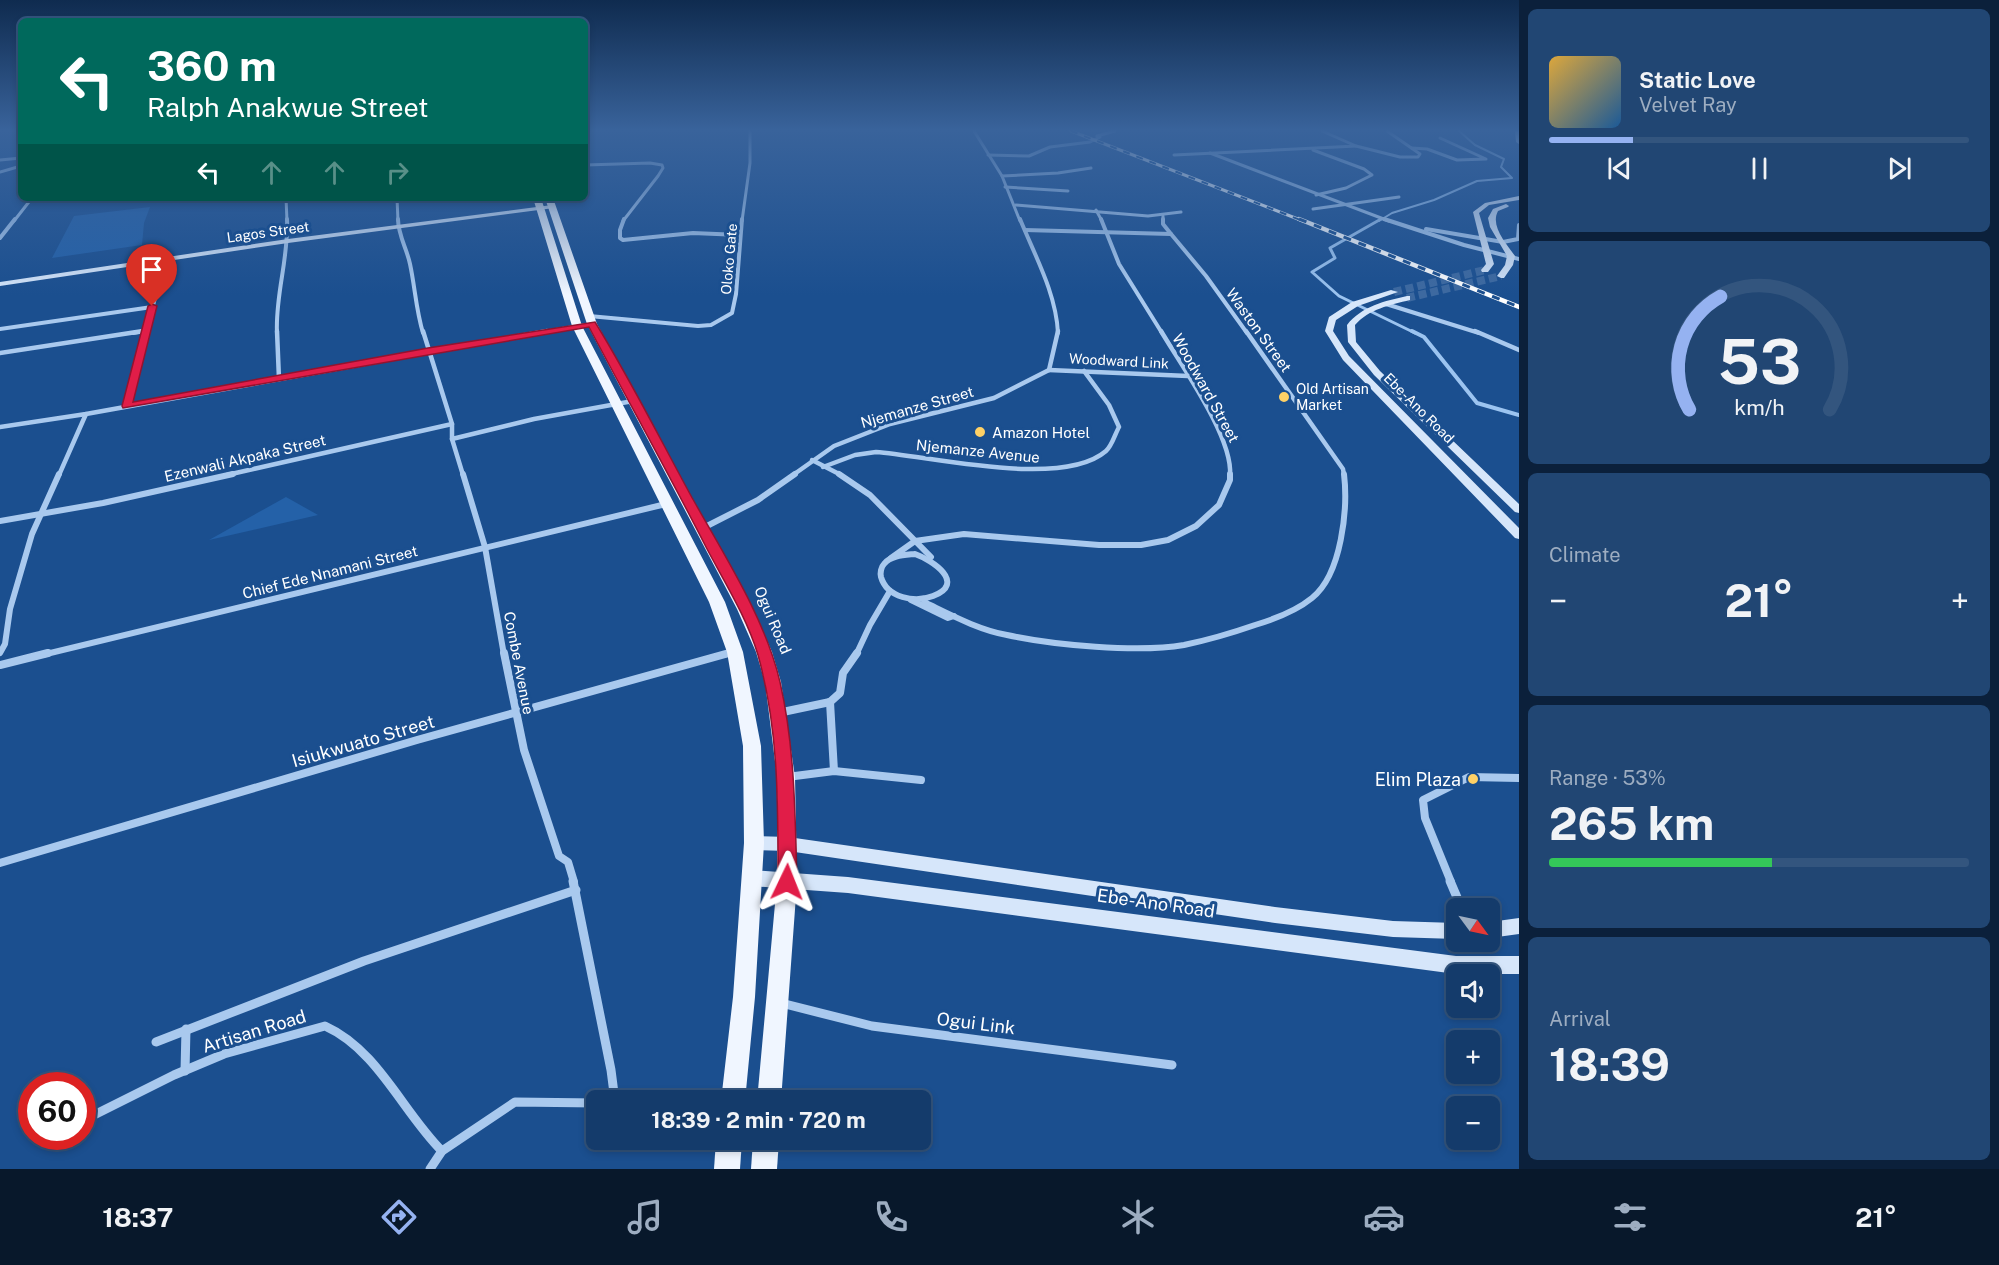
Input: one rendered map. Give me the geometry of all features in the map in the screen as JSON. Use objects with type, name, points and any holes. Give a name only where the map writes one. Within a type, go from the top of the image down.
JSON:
[{"type":"main road","points":[[1485,270],[1490,264],[1476,212],[1487,204],[1519,198]]},
{"type":"main road","name":"Lagos Street","points":[[0,284],[398,227],[545,203]]},
{"type":"main road","name":"Ogui Road","points":[[545,203],[615,404],[717,602],[735,652],[752,746],[754,843],[744,997],[734,1090]]},
{"type":"main road","points":[[1501,276],[1509,265],[1511,256],[1491,222],[1492,212],[1498,208],[1519,204]]},
{"type":"main road","name":"Ebe-Ano Road","points":[[1394,292],[1357,303],[1332,319],[1329,331],[1341,351],[1384,399],[1519,535]]},
{"type":"main road","points":[[1386,304],[1407,298]]},
{"type":"main road","name":"Ebe-Ano Road","points":[[1386,304],[1356,317],[1351,325],[1352,342],[1361,355],[1519,510]]},
{"type":"main road","name":"Ogui Road","points":[[586,322],[633,401],[703,528],[745,609],[764,652],[778,713],[786,777],[788,844],[770,1090]]},
{"type":"main road","name":"Ebe-Ano Road","points":[[754,843],[788,844],[1275,915],[1393,929],[1446,931]]},
{"type":"main road","name":"Ebe-Ano Road","points":[[752,878],[848,885],[1456,965],[1519,965]]},
{"type":"main road","points":[[1500,929],[1519,926]]},
{"type":"main road","points":[[727,1169],[728,1150]]},
{"type":"main road","points":[[764,1169],[765,1150]]},
{"type":"street","points":[[652,186],[625,214],[618,231],[623,240],[693,233],[740,235]]},
{"type":"street","name":"Oloko Gate","points":[[0,427],[86,414],[586,322],[698,326],[711,324],[724,319],[734,310],[747,186]]},
{"type":"street","points":[[1292,186],[1363,212],[1486,252],[1519,259]]},
{"type":"street","points":[[1316,195],[1351,186]]},
{"type":"street","points":[[1005,187],[1068,191]]},
{"type":"street","points":[[1005,187],[1016,205],[1050,292],[1057,317],[1057,347],[1049,370]]},
{"type":"street","points":[[1313,209],[1399,197]]},
{"type":"street","points":[[0,238],[29,201]]},
{"type":"street","points":[[279,379],[277,299],[288,242],[286,201]]},
{"type":"street","name":"Combe Avenue","points":[[397,201],[398,227],[410,261],[417,313],[452,424],[452,440],[485,547],[515,713],[524,750],[559,856],[568,862],[576,890],[614,1090]]},
{"type":"street","points":[[1016,205],[1163,216],[1181,212]]},
{"type":"street","name":"Woodward Street","points":[[915,541],[964,534],[1099,545],[1142,545],[1168,540],[1196,526],[1219,505],[1230,480],[1231,465],[1216,424],[1142,298],[1119,264],[1107,231],[1096,210]]},
{"type":"street","name":"Waston Street","points":[[954,616],[1005,635],[1073,644],[1140,647],[1183,645],[1232,633],[1280,617],[1314,597],[1334,567],[1345,520],[1346,492],[1342,469],[1312,422],[1206,276],[1162,224],[1163,216]]},
{"type":"street","points":[[1414,228],[1503,242],[1518,239],[1519,225]]},
{"type":"street","points":[[1025,230],[1171,234]]},
{"type":"street","points":[[127,406],[165,259]]},
{"type":"street","points":[[1386,304],[1477,332],[1519,350]]},
{"type":"street","points":[[0,329],[152,306]]},
{"type":"street","points":[[0,353],[146,331]]},
{"type":"street","name":"Woodward Link","points":[[1049,370],[1188,376]]},
{"type":"street","name":"Njemanze Street","points":[[703,528],[758,501],[834,446],[870,430],[994,398],[1049,370]]},
{"type":"street","name":"Njemanze Avenue","points":[[823,466],[849,456],[878,452],[1039,471],[1082,466],[1096,459],[1112,444],[1119,427],[1109,405],[1084,371]]},
{"type":"street","points":[[452,440],[534,419],[633,401]]},
{"type":"street","points":[[0,653],[5,644],[10,609],[22,567],[42,512],[86,414]]},
{"type":"street","name":"Ezenwali Akpaka Street","points":[[0,521],[103,503],[452,424]]},
{"type":"street","points":[[812,460],[837,472],[870,495],[944,570],[945,585],[941,591],[923,599],[909,599]]},
{"type":"street","name":"Chief Ede Nnamani Street","points":[[0,665],[666,504]]},
{"type":"street","points":[[915,541],[883,564],[879,572],[880,580],[890,591],[948,618],[954,616]]},
{"type":"street","points":[[891,558],[915,554],[937,564]]},
{"type":"street","points":[[778,713],[830,702],[840,693],[843,673],[857,654],[870,625],[890,591]]},
{"type":"street","points":[[923,599],[926,603],[954,616]]},
{"type":"street","name":"Isiukwuato Street","points":[[0,863],[515,713],[735,652]]},
{"type":"street","points":[[830,702],[834,771]]},
{"type":"street","points":[[786,777],[834,771],[921,780]]},
{"type":"street","points":[[1458,898],[1425,818],[1423,800],[1469,777],[1519,778]]},
{"type":"street","name":"Artisan Road","points":[[156,1042],[244,1005],[386,953],[576,890]]},
{"type":"street","name":"Ogui Link","points":[[777,1002],[872,1026],[1172,1065]]},
{"type":"street","name":"Artisan Road","points":[[96,1114],[224,1054],[325,1026],[338,1030],[376,1068],[420,1129],[442,1151]]},
{"type":"street","points":[[185,1071],[186,1029]]},
{"type":"street","points":[[430,1169],[442,1151],[515,1102],[586,1103]]},
{"type":"shaded area","points":[[150,207],[144,223],[142,245],[52,258],[74,216]]},
{"type":"shaded area","points":[[286,497],[318,515],[209,540]]},
{"type":"waterway","points":[[1379,221],[1392,213],[1434,200],[1467,186]]},
{"type":"waterway","points":[[1381,219],[1330,248],[1335,258],[1312,272],[1339,296],[1415,333]]},
{"type":"waterway","points":[[1412,331],[1424,337],[1477,403],[1519,415]]},
{"type":"tunnel","points":[[1394,292],[1485,270]]},
{"type":"tunnel","points":[[1407,298],[1501,276]]},
{"type":"railway","points":[[1212,186],[1303,221]]},
{"type":"railway","points":[[1299,219],[1519,307]]},
{"type":"place","name":"Old Artisan Market","points":[[1284,397]]},
{"type":"place","name":"Amazon Hotel","points":[[980,432]]},
{"type":"place","name":"Elim Plaza","points":[[1473,779]]},
{"type":"route","points":[[152,306],[127,406],[428,351],[592,324],[703,528],[745,609],[764,652],[783,741],[788,844],[787,882]]}]
